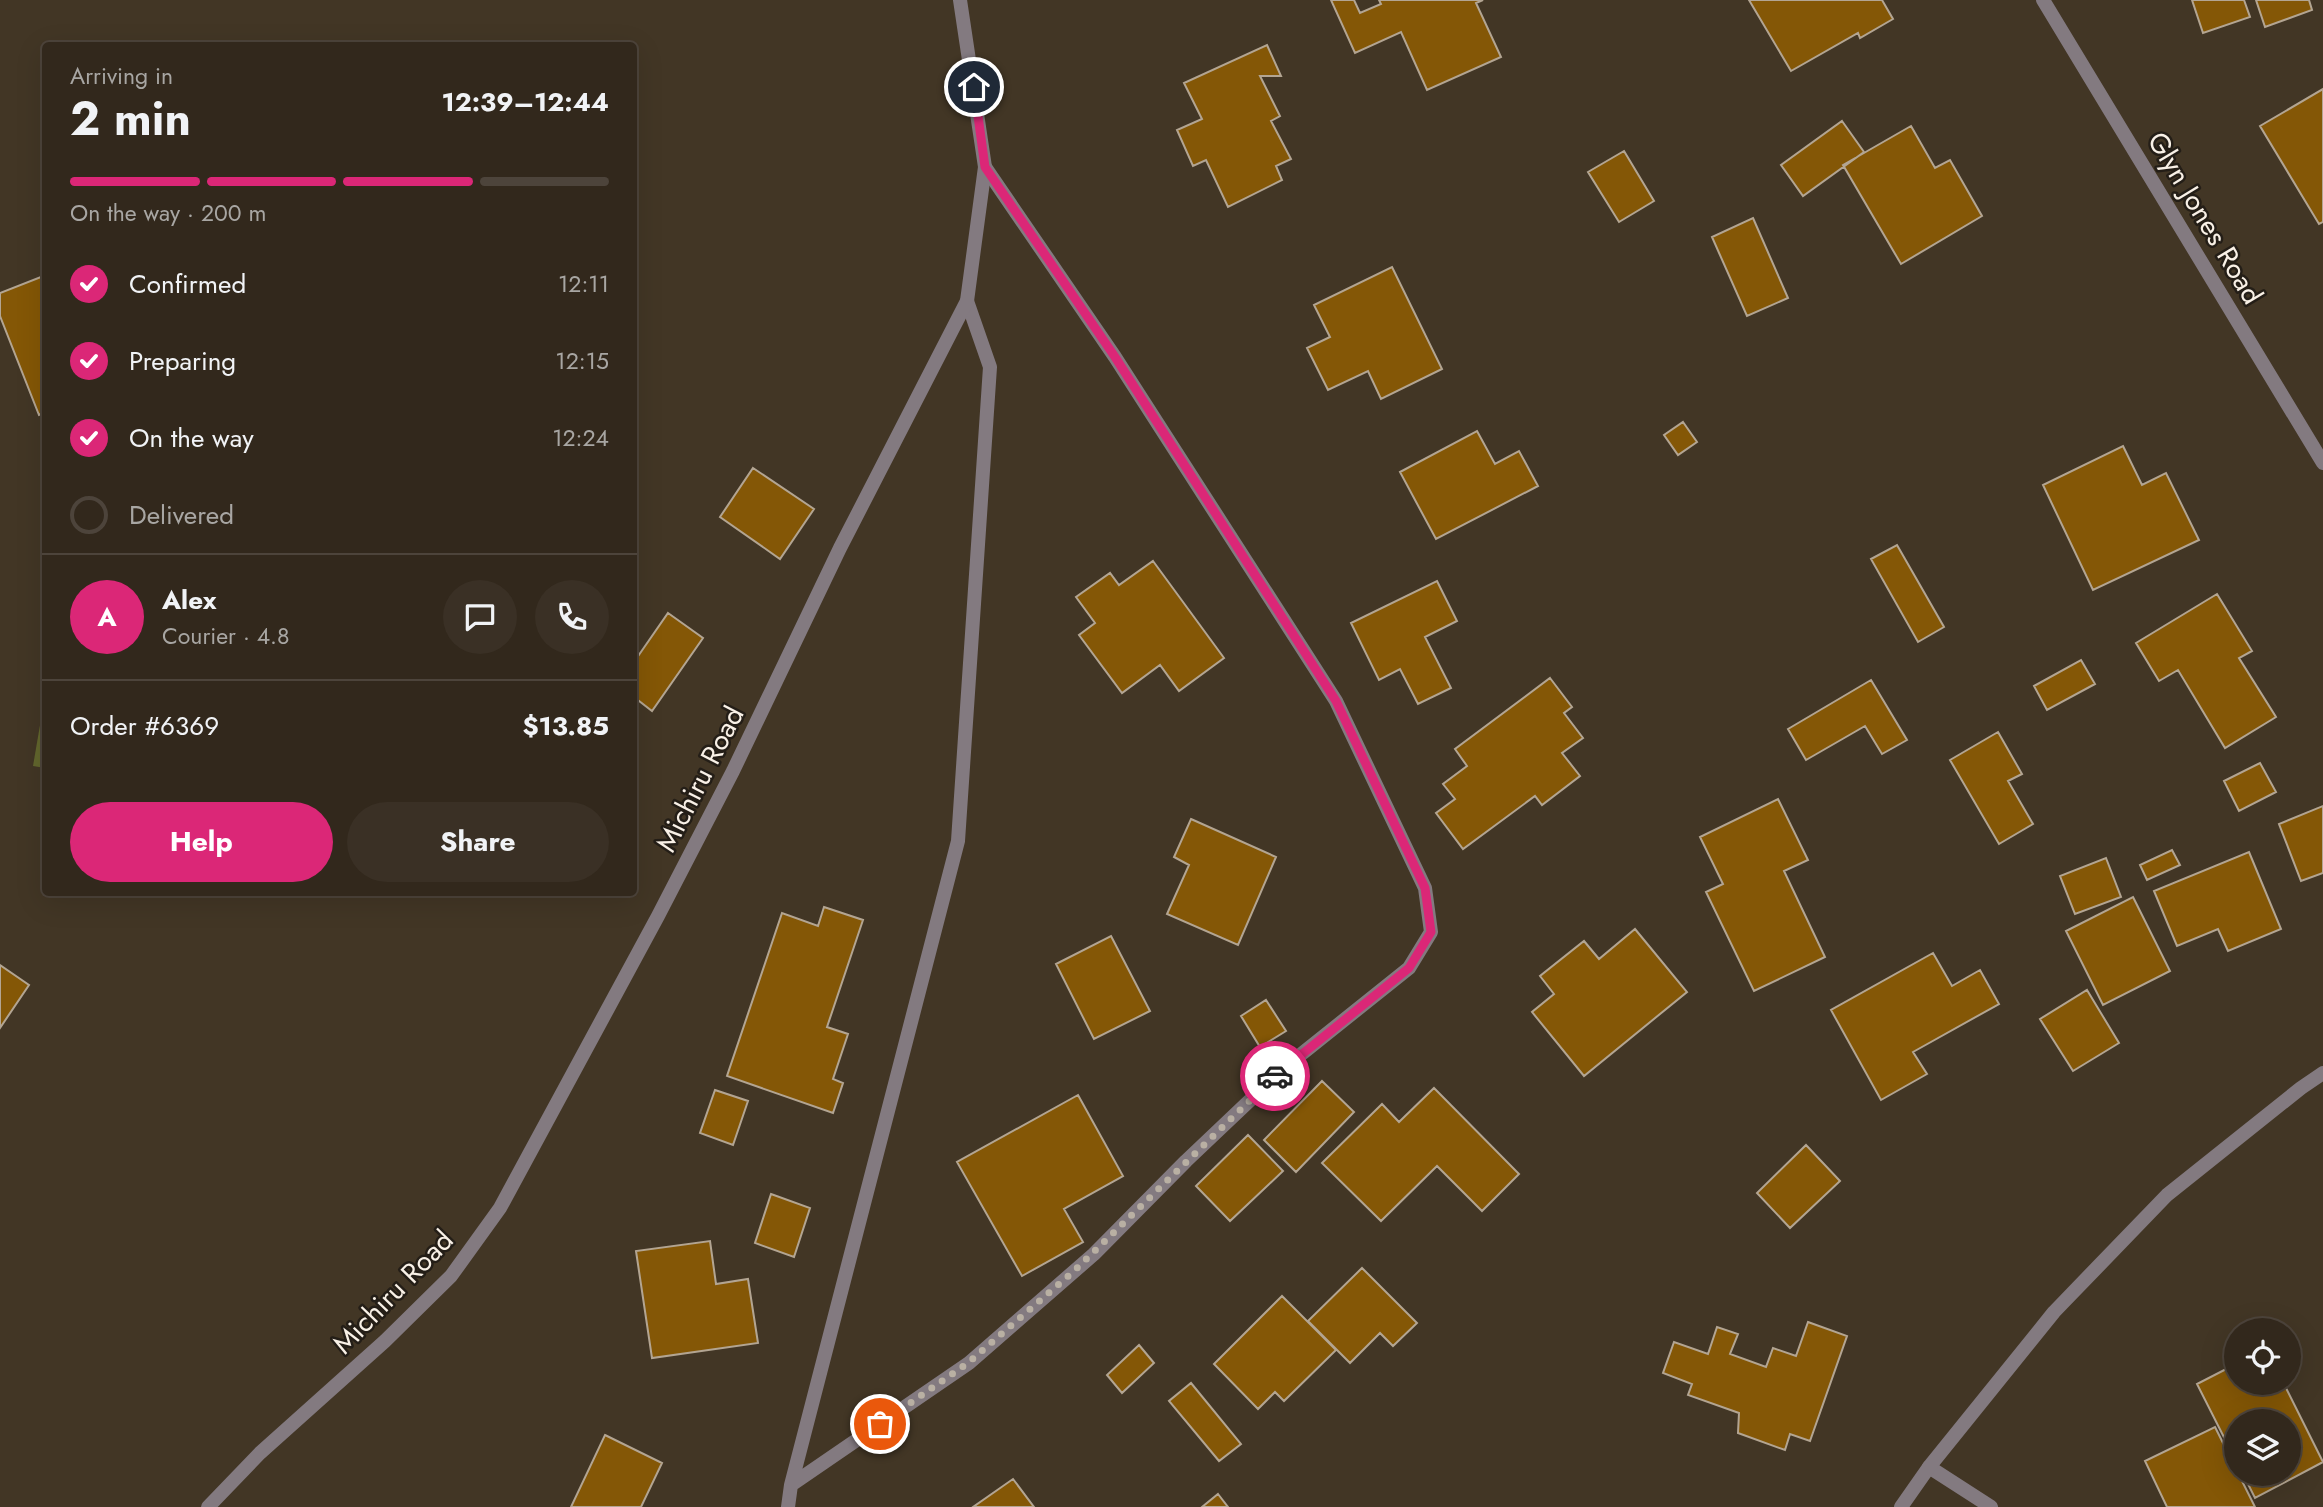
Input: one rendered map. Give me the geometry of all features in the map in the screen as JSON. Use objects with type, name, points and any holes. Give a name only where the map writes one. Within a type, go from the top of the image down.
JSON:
[{"type":"street","name":"Michiru Road","points":[[208,1507],[260,1453],[385,1341],[451,1276],[500,1209],[665,904],[733,771],[840,548],[967,301],[985,167],[960,0]]},
{"type":"street","name":"Glyn Jones Road","points":[[2043,0],[2323,463]]},
{"type":"street","points":[[791,1485],[968,1363],[1094,1254],[1284,1068],[1409,968],[1431,932],[1425,888],[1336,701],[1115,357],[985,167]]},
{"type":"street","points":[[788,1507],[791,1485],[958,841],[990,367],[967,301]]},
{"type":"street","points":[[1901,1507],[1929,1467],[2054,1312],[2167,1195],[2323,1073]]},
{"type":"street","points":[[1929,1467],[1992,1507]]},
{"type":"green space","points":[[42,714],[42,767],[33,766]]},
{"type":"building","points":[[1331,0],[1354,0],[1360,13],[1381,4],[1379,0],[1483,0],[1476,3],[1501,57],[1427,90],[1401,32],[1355,53]]},
{"type":"building","points":[[1749,0],[1882,0],[1893,19],[1860,38],[1858,33],[1791,71]]},
{"type":"building","points":[[2192,0],[2244,0],[2250,17],[2203,33]]},
{"type":"building","points":[[2256,0],[2309,0],[2312,10],[2265,27]]},
{"type":"building","points":[[1267,45],[1281,76],[1260,76],[1280,116],[1271,121],[1291,159],[1276,166],[1282,180],[1228,207],[1206,160],[1193,166],[1177,130],[1202,119],[1184,83]]},
{"type":"building","points":[[2323,89],[2323,222],[2319,224],[2260,126]]},
{"type":"building","points":[[1842,121],[1864,152],[1803,196],[1781,165]]},
{"type":"building","points":[[1911,126],[1935,168],[1950,160],[1982,216],[1901,264],[1843,165]]},
{"type":"building","points":[[1624,151],[1654,201],[1619,222],[1588,172]]},
{"type":"building","points":[[1753,218],[1788,298],[1747,316],[1712,237]]},
{"type":"building","points":[[1392,267],[1442,369],[1381,399],[1368,371],[1328,390],[1307,348],[1330,337],[1314,305]]},
{"type":"building","points":[[42,277],[42,414],[39,415],[0,316],[0,293]]},
{"type":"building","points":[[1683,422],[1697,442],[1678,455],[1664,435]]},
{"type":"building","points":[[1477,431],[1495,464],[1519,451],[1538,486],[1436,539],[1400,472]]},
{"type":"building","points":[[2123,446],[2142,485],[2166,473],[2199,540],[2093,590],[2043,485]]},
{"type":"building","points":[[753,468],[814,509],[780,559],[720,517]]},
{"type":"building","points":[[1897,545],[1944,627],[1918,642],[1871,559]]},
{"type":"building","points":[[1153,561],[1224,658],[1179,691],[1160,665],[1122,693],[1079,635],[1095,623],[1076,597],[1110,573],[1119,585]]},
{"type":"building","points":[[1437,581],[1457,621],[1425,637],[1451,688],[1418,704],[1400,669],[1379,680],[1351,623]]},
{"type":"building","points":[[2217,594],[2252,651],[2239,658],[2276,717],[2225,748],[2178,670],[2159,681],[2136,643]]},
{"type":"building","points":[[668,613],[703,638],[652,711],[637,699],[637,658]]},
{"type":"building","points":[[2081,660],[2095,684],[2047,710],[2034,686]]},
{"type":"building","points":[[1550,678],[1572,707],[1564,713],[1583,738],[1562,753],[1580,776],[1542,805],[1535,796],[1463,849],[1436,813],[1455,799],[1443,784],[1467,766],[1455,749]]},
{"type":"building","points":[[1871,680],[1907,740],[1882,754],[1865,726],[1806,760],[1788,729]]},
{"type":"building","points":[[1998,732],[2022,774],[2008,781],[2033,824],[1999,844],[1950,760]]},
{"type":"building","points":[[2260,763],[2276,792],[2239,811],[2224,781]]},
{"type":"building","points":[[1778,799],[1808,860],[1784,871],[1825,957],[1754,991],[1706,892],[1723,884],[1700,837]]},
{"type":"building","points":[[2323,806],[2323,873],[2301,881],[2279,824]]},
{"type":"building","points":[[1191,819],[1276,857],[1238,945],[1167,914],[1189,865],[1174,857]]},
{"type":"building","points":[[2172,850],[2180,865],[2147,880],[2140,865]]},
{"type":"building","points":[[2249,852],[2281,929],[2228,951],[2218,929],[2177,946],[2154,891]]},
{"type":"building","points":[[2106,858],[2121,897],[2075,914],[2060,876]]},
{"type":"building","points":[[2133,897],[2170,971],[2103,1005],[2066,931]]},
{"type":"building","points":[[824,907],[863,920],[827,1027],[848,1034],[833,1079],[843,1083],[833,1113],[727,1076],[782,913],[818,926]]},
{"type":"building","points":[[1635,929],[1687,992],[1584,1076],[1532,1012],[1554,994],[1540,976],[1584,941],[1599,959]]},
{"type":"building","points":[[1111,936],[1150,1011],[1094,1039],[1056,964]]},
{"type":"building","points":[[1933,953],[1952,986],[1980,970],[1999,1004],[1913,1052],[1927,1074],[1881,1100],[1831,1010]]},
{"type":"building","points":[[0,965],[29,985],[0,1028]]},
{"type":"building","points":[[2087,990],[2119,1043],[2073,1071],[2040,1019]]},
{"type":"building","points":[[1266,1000],[1286,1031],[1260,1047],[1241,1016]]},
{"type":"building","points":[[1322,1081],[1354,1112],[1296,1172],[1264,1140]]},
{"type":"building","points":[[1434,1088],[1519,1174],[1482,1211],[1437,1166],[1381,1221],[1322,1163],[1382,1104],[1399,1122]]},
{"type":"building","points":[[715,1090],[748,1101],[733,1145],[700,1133]]},
{"type":"building","points":[[1078,1095],[1123,1176],[1064,1209],[1083,1242],[1022,1276],[957,1162]]},
{"type":"building","points":[[1248,1135],[1283,1171],[1230,1221],[1196,1186]]},
{"type":"building","points":[[1806,1145],[1840,1181],[1790,1228],[1757,1193]]},
{"type":"building","points":[[771,1194],[810,1208],[794,1257],[755,1243]]},
{"type":"building","points":[[710,1241],[716,1284],[748,1279],[758,1343],[652,1358],[636,1251]]},
{"type":"building","points":[[1362,1268],[1417,1323],[1393,1346],[1380,1333],[1350,1363],[1308,1321]]},
{"type":"building","points":[[1282,1296],[1336,1350],[1284,1401],[1275,1392],[1258,1409],[1214,1364]]},
{"type":"building","points":[[1808,1322],[1847,1336],[1810,1441],[1790,1434],[1785,1450],[1738,1433],[1739,1413],[1688,1395],[1692,1384],[1663,1373],[1674,1342],[1708,1354],[1717,1327],[1738,1334],[1730,1354],[1766,1367],[1773,1348],[1796,1356]]},
{"type":"building","points":[[1139,1345],[1154,1363],[1122,1393],[1107,1375]]},
{"type":"building","points":[[2224,1370],[2224,1395],[2290,1395],[2296,1409],[2224,1409],[2224,1437],[2197,1384]]},
{"type":"building","points":[[1191,1383],[1241,1444],[1219,1461],[1169,1401]]},
{"type":"building","points":[[2301,1418],[2323,1462],[2301,1474]]},
{"type":"building","points":[[2215,1427],[2224,1445],[2224,1486],[2244,1486],[2255,1507],[2167,1507],[2145,1461]]},
{"type":"building","points":[[605,1435],[662,1463],[641,1507],[571,1507]]},
{"type":"building","points":[[1013,1479],[1034,1507],[973,1507]]},
{"type":"building","points":[[2249,1486],[2278,1486],[2255,1498]]},
{"type":"building","points":[[1218,1494],[1228,1507],[1202,1507]]},
{"type":"way so far","points":[[880,1424],[968,1363],[1094,1254],[1275,1076]]},
{"type":"route","points":[[974,87],[985,167],[1115,357],[1336,701],[1425,888],[1431,932],[1409,968],[1275,1076]]}]
